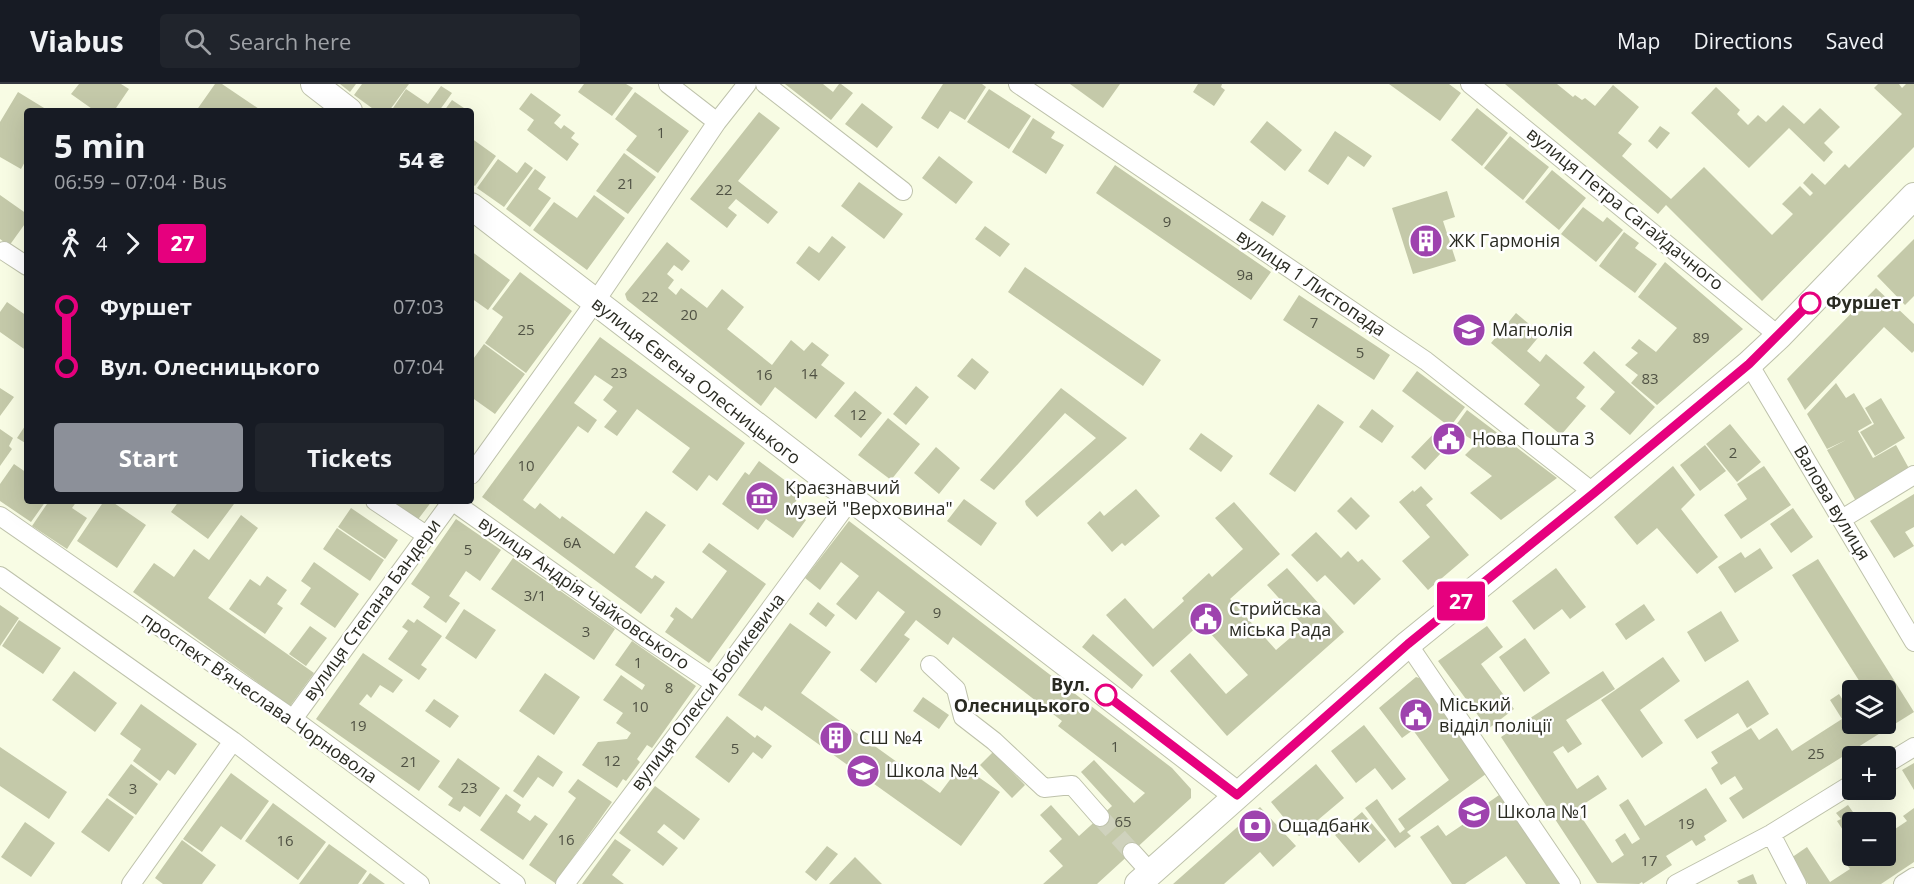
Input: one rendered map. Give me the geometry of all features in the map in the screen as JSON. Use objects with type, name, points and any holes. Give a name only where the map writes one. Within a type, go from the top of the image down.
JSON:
[{"type":"main road","points":[[314,84],[345,108]]},
{"type":"main road","points":[[1145,878],[1408,644],[1749,364],[1914,196]]},
{"type":"main road","name":"вулиця Євгена Олесницького","points":[[474,208],[1237,795]]},
{"type":"street","points":[[668,84],[717,122]]},
{"type":"street","points":[[474,471],[595,302],[717,122],[747,84]]},
{"type":"street","points":[[765,84],[903,191]]},
{"type":"street","name":"вулиця 1 Листопада","points":[[1018,84],[1426,361],[1594,493]]},
{"type":"street","name":"вулиця Петра Сагайдачного","points":[[1470,84],[1779,336]]},
{"type":"street","points":[[4,251],[24,264]]},
{"type":"street","name":"Валова вулиця","points":[[1749,364],[1914,642]]},
{"type":"street","points":[[1842,519],[1914,475]]},
{"type":"street","name":"вулиця Олекси Бобикевича","points":[[565,884],[716,684],[851,499]]},
{"type":"street","points":[[379,504],[426,536]]},
{"type":"street","name":"вулиця Степана Бандери","points":[[293,719],[450,504]]},
{"type":"street","name":"вулиця Андрія Чайковського","points":[[456,504],[636,631],[716,684]]},
{"type":"street","name":"проспект Вʼячеслава Чорновола","points":[[0,516],[293,719],[516,884]]},
{"type":"street","points":[[0,576],[233,741],[420,884]]},
{"type":"street","points":[[1408,644],[1571,884]]},
{"type":"street","points":[[930,665],[956,689],[963,717],[994,741],[1044,788],[1072,785],[1100,817]]},
{"type":"street","points":[[131,884],[233,741]]},
{"type":"street","points":[[1896,758],[1914,747]]},
{"type":"street","points":[[1676,884],[1771,834],[1842,790]]},
{"type":"street","points":[[1771,834],[1797,884]]},
{"type":"street","points":[[1132,852],[1145,878]]},
{"type":"street","points":[[1903,884],[1914,877]]},
{"type":"building","points":[[79,84],[121,84],[129,89],[116,108],[91,108],[71,94]]},
{"type":"building","points":[[215,84],[222,84],[258,108],[198,108]]},
{"type":"building","points":[[340,84],[356,84],[350,92]]},
{"type":"building","points":[[362,84],[409,84],[391,108],[372,108],[354,95]]},
{"type":"building","points":[[584,84],[626,84],[633,88],[612,116],[578,92]]},
{"type":"building","points":[[785,84],[823,84],[833,92],[841,84],[853,93],[831,120]]},
{"type":"building","points":[[943,84],[982,84],[986,87],[965,120],[950,111],[938,129],[921,118]]},
{"type":"building","points":[[1070,84],[1120,84],[1103,108]]},
{"type":"building","points":[[1198,84],[1222,84],[1221,87],[1225,90],[1214,106],[1193,92]]},
{"type":"building","points":[[1389,84],[1449,84],[1461,93],[1440,121]]},
{"type":"building","points":[[1505,84],[1557,84],[1573,97],[1575,95],[1582,100],[1585,98],[1595,106],[1613,85],[1639,107],[1618,133],[1632,144],[1622,156],[1671,199],[1704,167],[1772,235],[1793,214],[1782,204],[1800,186],[1810,196],[1813,193],[1803,183],[1812,173],[1825,185],[1845,164],[1849,168],[1902,114],[1874,88],[1878,84],[1899,84],[1902,88],[1906,84],[1914,84],[1914,147],[1762,301],[1666,205],[1658,214]]},
{"type":"building","points":[[441,86],[452,93],[441,108],[393,108],[406,89],[428,104]]},
{"type":"building","points":[[1716,87],[1740,110],[1737,114],[1748,125],[1758,115],[1766,122],[1783,105],[1804,124],[1820,108],[1840,127],[1824,143],[1833,152],[1824,162],[1789,128],[1749,168],[1691,113]]},
{"type":"building","points":[[989,89],[1031,116],[1009,149],[967,122]]},
{"type":"building","points":[[18,92],[44,108],[24,108],[24,164],[21,169],[0,157],[0,122]]},
{"type":"building","points":[[635,92],[689,131],[658,173],[626,150],[637,136],[615,119]]},
{"type":"building","points":[[531,93],[561,115],[554,123],[561,129],[564,125],[575,133],[571,138],[579,144],[567,161],[527,130],[534,120],[519,109]]},
{"type":"building","points":[[452,100],[464,108],[446,108]]},
{"type":"building","points":[[862,103],[893,127],[877,148],[845,124]]},
{"type":"building","points":[[1477,108],[1508,133],[1482,166],[1451,140]]},
{"type":"building","points":[[759,112],[780,128],[738,181],[778,212],[768,224],[736,199],[728,208],[737,215],[727,228],[690,199]]},
{"type":"building","points":[[1033,118],[1055,132],[1051,138],[1064,145],[1046,174],[1012,152]]},
{"type":"building","points":[[1267,121],[1302,150],[1285,171],[1250,142]]},
{"type":"building","points":[[1660,126],[1670,133],[1657,149],[1648,141]]},
{"type":"building","points":[[1335,131],[1372,156],[1364,167],[1348,156],[1328,185],[1308,171]]},
{"type":"building","points":[[1510,136],[1549,167],[1523,200],[1484,168]]},
{"type":"building","points":[[474,140],[496,156],[474,185]]},
{"type":"building","points":[[624,153],[656,177],[628,214],[596,191]]},
{"type":"building","points":[[939,156],[973,182],[956,204],[922,178]]},
{"type":"building","points":[[498,159],[517,173],[525,162],[533,168],[504,207],[477,188]]},
{"type":"building","points":[[1115,165],[1271,272],[1251,300],[1096,193]]},
{"type":"building","points":[[535,169],[546,177],[538,189],[551,198],[530,227],[506,209]]},
{"type":"building","points":[[1552,170],[1586,198],[1559,230],[1525,202]]},
{"type":"building","points":[[859,182],[903,214],[884,239],[841,206]]},
{"type":"building","name":"ЖК Гармонія","points":[[1447,191],[1455,217],[1443,221],[1456,261],[1413,274],[1392,208]]},
{"type":"building","points":[[0,195],[24,212],[24,225],[9,246],[0,239]]},
{"type":"building","points":[[594,195],[625,218],[587,270],[533,230],[554,202],[577,218]]},
{"type":"building","points":[[1262,201],[1286,216],[1273,236],[1249,220]]},
{"type":"building","points":[[1583,207],[1603,222],[1607,217],[1623,230],[1596,262],[1561,234]]},
{"type":"building","points":[[985,226],[1010,244],[1000,257],[975,239]]},
{"type":"building","points":[[1624,232],[1639,243],[1635,248],[1657,264],[1635,293],[1599,266]]},
{"type":"building","points":[[832,236],[846,247],[819,281],[796,263],[809,246],[819,253]]},
{"type":"building","points":[[1914,239],[1914,296],[1905,305],[1877,276]]},
{"type":"building","points":[[667,242],[690,261],[682,271],[674,265],[667,274],[674,280],[668,288],[676,295],[681,288],[707,308],[722,289],[744,307],[727,329],[772,365],[791,340],[804,351],[812,342],[829,355],[821,365],[845,383],[816,419],[775,387],[761,406],[627,300],[625,294]]},
{"type":"building","points":[[474,253],[510,280],[488,310],[474,300]]},
{"type":"building","points":[[1665,262],[1743,329],[1657,405],[1631,383],[1638,375],[1625,365],[1638,353],[1631,348],[1639,339],[1656,352],[1677,328],[1638,297]]},
{"type":"building","points":[[1025,267],[1161,360],[1143,386],[1008,292]]},
{"type":"building","points":[[520,272],[572,311],[526,373],[485,343],[503,317],[492,309]]},
{"type":"building","points":[[1876,288],[1914,324],[1914,351],[1912,353],[1884,327],[1805,410],[1787,379]]},
{"type":"building","points":[[1299,295],[1390,355],[1374,380],[1283,320]]},
{"type":"building","points":[[7,302],[24,314],[24,349],[0,332],[0,312]]},
{"type":"building","points":[[1516,313],[1541,334],[1527,351],[1540,362],[1546,354],[1585,387],[1576,398],[1586,406],[1561,435],[1524,404],[1540,385],[1491,343]]},
{"type":"building","points":[[600,337],[745,443],[717,481],[709,475],[697,491],[672,472],[690,448],[637,409],[617,436],[604,427],[617,411],[603,400],[613,387],[595,375],[574,403],[597,420],[588,433],[578,426],[523,500],[535,509],[540,503],[560,519],[562,516],[614,554],[646,511],[666,525],[635,567],[652,579],[655,575],[665,582],[641,614],[482,497]]},
{"type":"building","points":[[484,344],[525,374],[495,414],[474,399],[474,358]]},
{"type":"building","points":[[1594,351],[1655,407],[1630,435],[1600,409],[1615,392],[1583,363]]},
{"type":"building","points":[[972,358],[989,372],[975,390],[957,376]]},
{"type":"building","points":[[1417,371],[1465,407],[1450,427],[1402,391]]},
{"type":"building","points":[[1836,383],[1846,398],[1854,393],[1872,423],[1858,431],[1873,458],[1896,445],[1911,472],[1857,503],[1827,450],[1846,440],[1827,449],[1807,414]]},
{"type":"building","points":[[916,386],[929,397],[906,425],[893,414]]},
{"type":"building","points":[[0,388],[14,397],[0,416]]},
{"type":"building","points":[[1061,388],[1127,438],[1037,517],[1025,501],[1096,438],[1065,413],[994,490],[980,480]]},
{"type":"building","points":[[855,391],[882,413],[861,438],[834,416]]},
{"type":"building","points":[[1881,398],[1905,438],[1875,456],[1860,432],[1874,424],[1865,408]]},
{"type":"building","points":[[1318,404],[1344,422],[1295,492],[1269,474]]},
{"type":"building","points":[[1372,409],[1394,426],[1382,443],[1359,427]]},
{"type":"building","points":[[1467,410],[1557,478],[1501,520],[1470,493],[1492,476],[1465,455],[1477,443],[1454,428]]},
{"type":"building","points":[[888,418],[920,444],[891,480],[858,455]]},
{"type":"building","points":[[1444,423],[1457,436],[1425,470],[1411,457]]},
{"type":"building","points":[[1730,424],[1761,462],[1737,482],[1706,444]]},
{"type":"building","points":[[24,428],[24,442],[17,438]]},
{"type":"building","points":[[0,429],[13,438],[9,446],[12,449],[0,466]]},
{"type":"building","points":[[1201,433],[1233,456],[1221,472],[1189,449]]},
{"type":"building","points":[[1705,445],[1726,471],[1700,491],[1680,465]]},
{"type":"building","points":[[936,447],[960,468],[939,494],[914,473]]},
{"type":"building","name":"Краєзнавчий музей \"Верховина\"","points":[[759,461],[802,493],[790,509],[806,520],[793,538],[766,519],[758,530],[722,504],[745,472],[749,475]]},
{"type":"building","points":[[14,464],[24,471],[24,504],[44,504],[31,522],[0,501],[0,484]]},
{"type":"building","points":[[1673,466],[1695,495],[1681,509],[1718,557],[1697,574],[1657,528],[1637,545],[1614,517]]},
{"type":"building","points":[[1764,466],[1791,505],[1741,539],[1724,515],[1747,499],[1737,484]]},
{"type":"building","points":[[1421,486],[1433,499],[1426,505],[1469,555],[1428,590],[1402,561],[1430,537],[1399,502]]},
{"type":"building","points":[[1136,489],[1160,516],[1125,546],[1122,543],[1112,552],[1087,523],[1100,511],[1104,516]]},
{"type":"building","points":[[1914,494],[1914,527],[1905,532],[1914,546],[1894,558],[1870,521]]},
{"type":"building","points":[[1351,497],[1370,516],[1356,530],[1337,511]]},
{"type":"building","points":[[964,499],[997,523],[981,546],[947,521]]},
{"type":"building","name":"Стрийська міська Рада","points":[[1234,502],[1280,554],[1230,599],[1276,650],[1304,626],[1267,585],[1287,568],[1344,632],[1227,736],[1170,671],[1190,653],[1226,694],[1248,675],[1201,623],[1153,667],[1106,615],[1125,598],[1153,629],[1184,601],[1182,598],[1209,573],[1212,577],[1243,549],[1215,518]]},
{"type":"building","points":[[47,504],[75,504],[72,508],[87,518],[67,549],[32,526]]},
{"type":"building","points":[[102,504],[115,504],[146,525],[117,568],[77,541]]},
{"type":"building","points":[[177,504],[234,504],[208,539],[171,512]]},
{"type":"building","points":[[392,504],[430,504],[416,522]]},
{"type":"building","points":[[351,508],[398,540],[385,559],[338,527]]},
{"type":"building","points":[[1793,508],[1813,537],[1791,553],[1770,524]]},
{"type":"building","points":[[241,515],[258,528],[208,598],[314,673],[290,706],[133,592],[154,563],[174,577],[194,549],[209,560]]},
{"type":"building","points":[[456,519],[501,550],[480,581],[466,571],[449,596],[460,603],[446,623],[423,607],[430,597],[411,584]]},
{"type":"building","points":[[849,521],[1172,768],[1191,789],[1191,798],[1097,884],[1043,884],[1063,866],[1049,851],[1062,839],[1040,815],[1051,805],[1079,836],[1112,806],[1081,772],[1094,760],[1134,803],[1145,793],[1058,726],[1062,721],[953,637],[948,645],[916,620],[904,635],[910,639],[876,683],[860,670],[905,612],[878,591],[856,620],[836,604],[859,576],[841,562],[820,590],[805,578]]},
{"type":"building","points":[[337,528],[384,560],[370,581],[323,549]]},
{"type":"building","points":[[1316,532],[1341,558],[1348,551],[1358,562],[1362,559],[1381,579],[1354,605],[1325,575],[1317,582],[1291,555]]},
{"type":"building","points":[[709,543],[766,584],[709,663],[665,632],[674,619],[670,616],[676,607],[692,619],[727,571],[702,552]]},
{"type":"building","points":[[1760,548],[1773,568],[1735,593],[1718,567],[1741,552],[1745,558]]},
{"type":"building","points":[[513,558],[615,629],[594,660],[491,589]]},
{"type":"building","points":[[1818,559],[1894,680],[1859,680],[1792,575]]},
{"type":"building","points":[[314,562],[359,594],[335,628],[300,604],[311,588],[301,581]]},
{"type":"building","points":[[1556,568],[1586,607],[1570,619],[1562,609],[1534,630],[1512,601]]},
{"type":"building","points":[[267,576],[287,590],[277,604],[283,608],[265,634],[229,609],[250,579],[260,586]]},
{"type":"building","points":[[818,602],[835,615],[826,627],[809,614]]},
{"type":"building","points":[[1644,604],[1655,620],[1626,640],[1615,624]]},
{"type":"building","points":[[0,605],[19,618],[0,646]]},
{"type":"building","points":[[464,609],[496,630],[476,659],[445,638]]},
{"type":"building","points":[[1721,611],[1739,641],[1705,662],[1687,632]]},
{"type":"building","points":[[408,619],[414,623],[417,619],[442,636],[421,665],[427,669],[419,680],[388,659],[408,631],[402,627]]},
{"type":"building","points":[[19,620],[61,648],[43,674],[2,646]]},
{"type":"building","name":"СШ №4","points":[[790,623],[831,652],[801,693],[940,793],[961,765],[1000,792],[961,846],[765,706],[762,711],[738,695]]},
{"type":"building","points":[[310,626],[327,638],[306,666],[289,654]]},
{"type":"building","points":[[1487,626],[1503,647],[1481,664],[1514,709],[1488,729],[1438,661]]},
{"type":"building","points":[[1093,634],[1143,675],[1132,689],[1082,647]]},
{"type":"building","points":[[1525,638],[1550,673],[1524,692],[1499,657]]},
{"type":"building","points":[[632,641],[696,686],[652,748],[647,745],[637,759],[640,762],[626,781],[623,779],[617,788],[582,765],[598,742],[627,739],[631,733],[616,723],[623,713],[603,700],[621,675],[642,690],[645,685],[615,665]]},
{"type":"building","points":[[363,653],[403,680],[393,693],[380,685],[371,698],[367,694],[359,704],[440,761],[419,791],[316,719]]},
{"type":"building","points":[[1663,657],[1680,681],[1640,710],[1663,743],[1642,758],[1601,700]]},
{"type":"building","points":[[74,671],[117,703],[95,732],[52,700]]},
{"type":"building","points":[[1603,671],[1615,689],[1566,720],[1582,744],[1568,753],[1563,746],[1553,752],[1577,789],[1598,775],[1607,789],[1576,809],[1612,863],[1624,855],[1615,840],[1625,833],[1632,844],[1640,839],[1619,805],[1628,799],[1645,826],[1706,788],[1727,821],[1704,836],[1706,840],[1696,846],[1692,840],[1666,856],[1672,865],[1643,884],[1642,882],[1639,884],[1597,883],[1501,737]]},
{"type":"building","points":[[545,673],[580,697],[554,735],[519,711]]},
{"type":"building","points":[[1416,677],[1426,680],[1490,771],[1407,832],[1411,836],[1395,848],[1365,808],[1377,799],[1400,833],[1405,829],[1398,819],[1449,780],[1413,730],[1402,738],[1379,708]]},
{"type":"building","points":[[1748,680],[1769,714],[1747,728],[1738,713],[1697,739],[1684,720]]},
{"type":"building","points":[[1896,683],[1914,712],[1896,723]]},
{"type":"building","points":[[1839,694],[1842,699],[1842,719],[1830,700]]},
{"type":"building","points":[[923,697],[949,715],[939,729],[913,711]]},
{"type":"building","points":[[434,699],[459,716],[450,728],[425,711]]},
{"type":"building","points":[[141,704],[197,744],[175,775],[168,770],[160,781],[133,761],[141,749],[120,734]]},
{"type":"building","points":[[727,716],[755,738],[757,735],[772,746],[762,759],[753,752],[729,783],[695,757]]},
{"type":"building","points":[[1842,719],[1842,734],[1879,734],[1860,746],[1842,746],[1842,757],[1743,819],[1729,798],[1743,789],[1735,776],[1721,785],[1711,768],[1718,763],[1711,752],[1751,728],[1759,740],[1777,728],[1792,751]]},
{"type":"building","points":[[1364,725],[1406,779],[1392,790],[1375,768],[1356,783],[1331,751]]},
{"type":"building","points":[[0,747],[67,792],[49,819],[0,786]]},
{"type":"building","points":[[993,752],[1025,785],[1012,798],[980,765]]},
{"type":"building","points":[[538,755],[563,772],[553,787],[538,777],[523,798],[513,791]]},
{"type":"building","points":[[458,758],[500,788],[480,817],[464,806],[460,812],[448,805],[453,798],[438,787]]},
{"type":"building","points":[[1914,763],[1914,790],[1902,770]]},
{"type":"building","points":[[131,764],[158,784],[136,815],[108,795]]},
{"type":"building","points":[[1316,764],[1344,798],[1299,836],[1271,802]]},
{"type":"building","points":[[231,773],[269,801],[241,840],[221,826],[202,852],[183,839]]},
{"type":"building","points":[[578,779],[612,802],[555,883],[529,865],[576,798],[568,792]]},
{"type":"building","points":[[655,786],[700,819],[684,840],[664,824],[657,832],[678,848],[663,866],[619,833]]},
{"type":"building","points":[[1502,793],[1565,884],[1526,884],[1506,856],[1465,884],[1452,884],[1420,837],[1438,825],[1446,836],[1471,819],[1469,816]]},
{"type":"building","points":[[506,794],[521,805],[517,812],[530,821],[535,815],[548,824],[523,860],[480,830]]},
{"type":"building","points":[[107,798],[134,817],[109,852],[81,832]]},
{"type":"building","points":[[273,803],[326,842],[298,880],[245,841]]},
{"type":"building","points":[[1848,805],[1853,812],[1842,812],[1842,829],[1837,821],[1841,819],[1836,813]]},
{"type":"building","points":[[1260,807],[1296,846],[1273,867],[1260,852],[1224,884],[1173,884]]},
{"type":"building","points":[[1914,808],[1914,862],[1881,884],[1808,884],[1791,858],[1807,847],[1830,882],[1850,869],[1848,866],[1896,866],[1896,828],[1907,821],[1903,816]]},
{"type":"building","points":[[1362,812],[1386,840],[1359,863],[1335,835]]},
{"type":"building","points":[[25,822],[55,843],[31,877],[1,857]]},
{"type":"building","points":[[615,839],[631,850],[612,875],[624,884],[582,884]]},
{"type":"building","points":[[182,840],[216,865],[202,884],[163,884],[155,878]]},
{"type":"building","points":[[329,844],[367,871],[358,884],[299,884]]},
{"type":"building","points":[[827,846],[838,854],[816,881],[805,872]]},
{"type":"building","points":[[855,857],[882,884],[829,884]]},
{"type":"building","points":[[370,873],[385,884],[362,884]]},
{"type":"building","points":[[1753,874],[1757,884],[1739,884],[1737,881]]},
{"type":"tunnel","points":[[1100,817],[1132,852]]},
{"type":"bus line","name":"27","points":[[1106,695],[1237,795],[1408,644],[1749,364],[1810,303]]},
{"type":"place","name":"ЖК Гармонія","points":[[1426,241]]},
{"type":"place","name":"Фуршет","points":[[1810,303]]},
{"type":"place","name":"Магнолія","points":[[1469,330]]},
{"type":"place","name":"Нова Пошта 3","points":[[1449,439]]},
{"type":"place","name":"Краєзнавчий музей \"Верховина\"","points":[[762,498]]},
{"type":"place","name":"Стрийська міська Рада","points":[[1206,619]]},
{"type":"place","name":"Вул. Олесницького","points":[[1106,695]]},
{"type":"place","name":"Міський відділ поліції","points":[[1416,715]]},
{"type":"place","name":"СШ №4","points":[[836,738]]},
{"type":"place","name":"Школа №4","points":[[863,771]]},
{"type":"place","name":"Школа №1","points":[[1474,812]]},
{"type":"place","name":"Ощадбанк","points":[[1255,826]]}]
